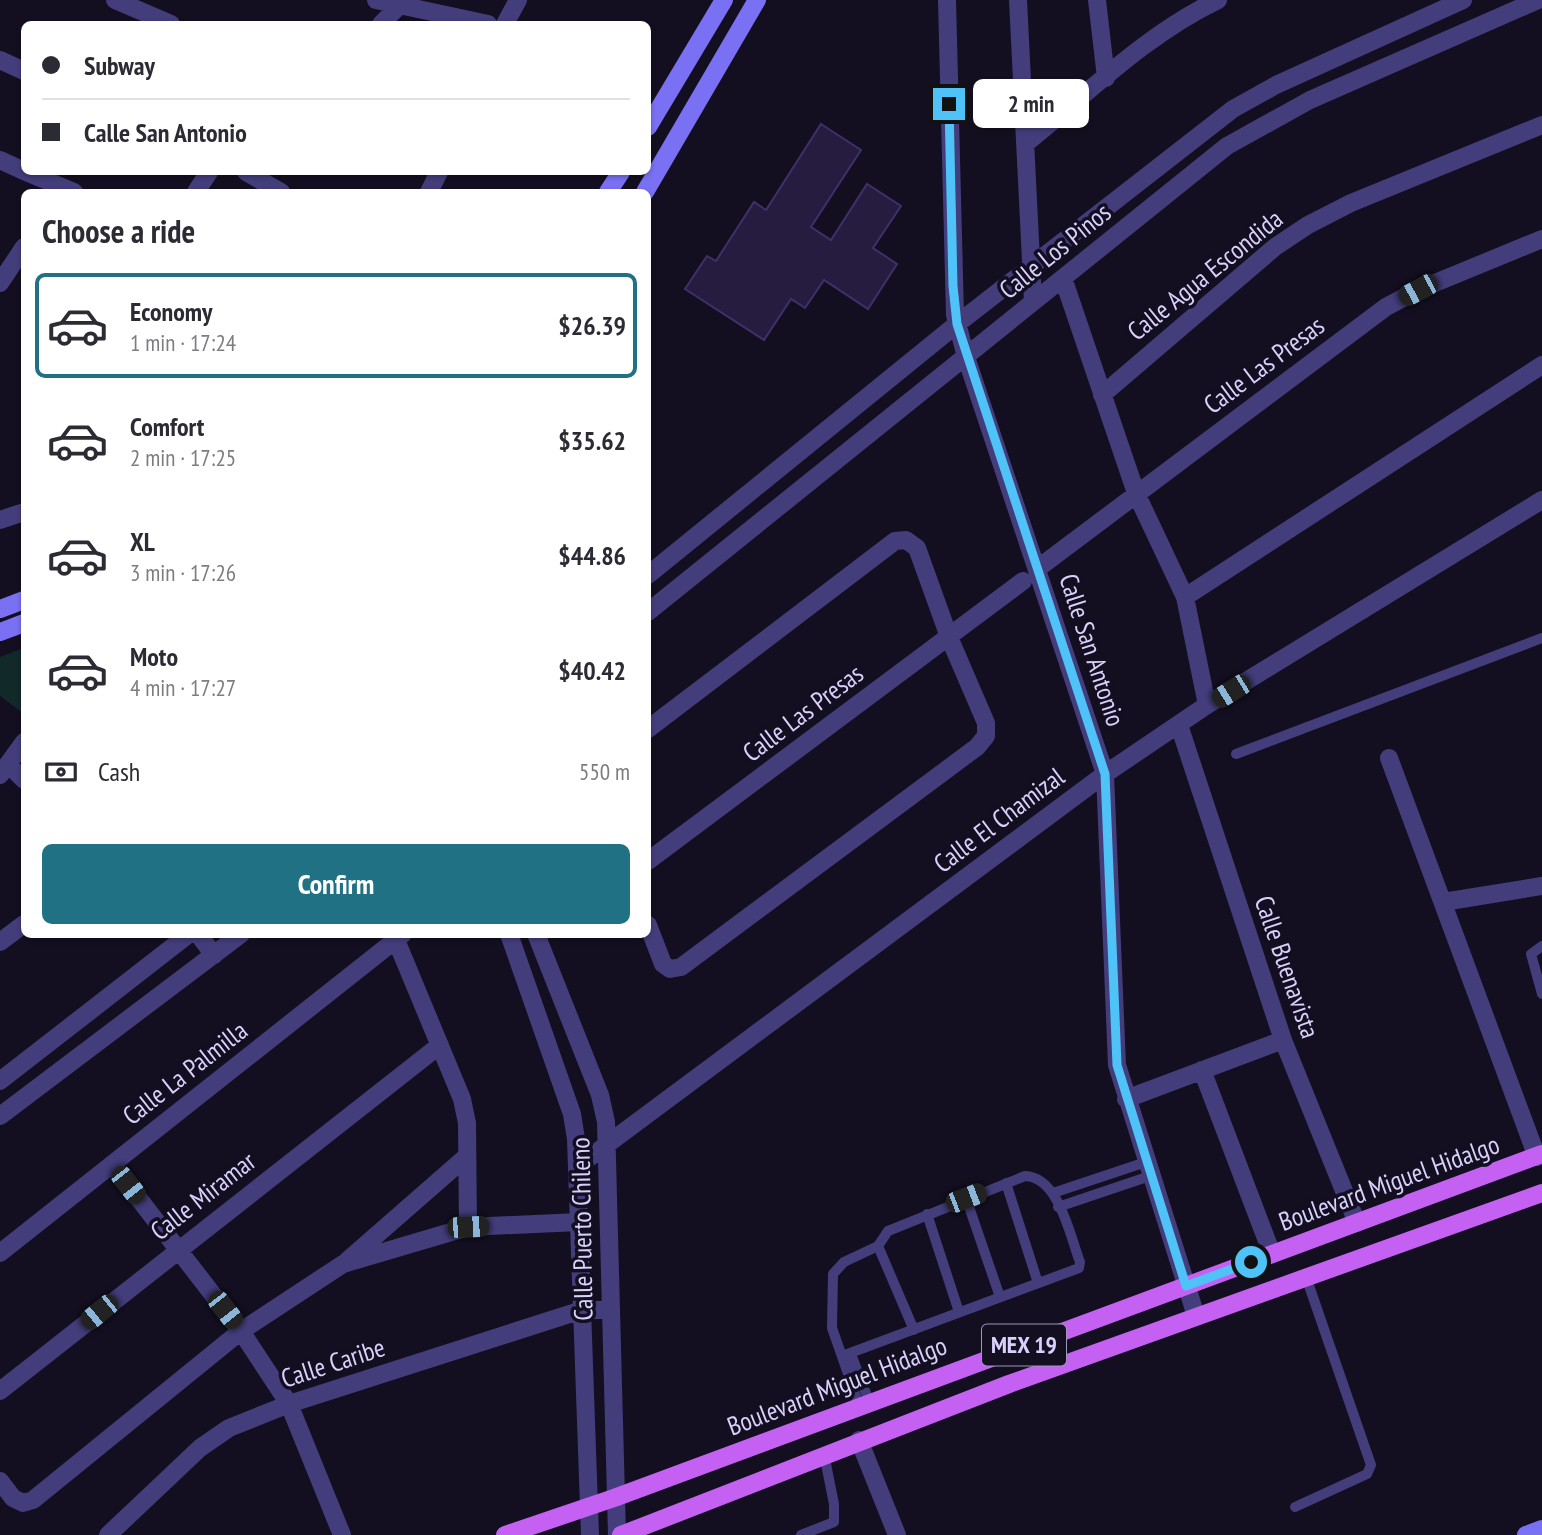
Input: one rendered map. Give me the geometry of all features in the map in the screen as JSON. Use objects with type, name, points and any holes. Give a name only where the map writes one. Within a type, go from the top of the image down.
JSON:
[{"type":"main road","name":"Boulevard Miguel Hidalgo","points":[[505,1535],[614,1498],[864,1403],[1539,1155]]},
{"type":"main road","name":"MEX 19","points":[[619,1535],[652,1529],[824,1454],[1009,1384],[1542,1193]]},
{"type":"main road","points":[[998,1354],[1009,1384]]},
{"type":"street","points":[[116,0],[164,21]]},
{"type":"street","points":[[376,0],[398,7],[472,21]]},
{"type":"street","points":[[507,21],[518,0]]},
{"type":"street","points":[[651,122],[724,0]]},
{"type":"street","points":[[647,189],[757,0]]},
{"type":"street","name":"Calle San Antonio","points":[[947,0],[953,286],[957,324],[1030,575],[1105,774],[1117,1065],[1196,1316]]},
{"type":"street","points":[[1018,0],[1033,301]]},
{"type":"street","points":[[1097,0],[1107,78]]},
{"type":"street","points":[[1024,144],[1193,6],[1218,0]]},
{"type":"street","name":"Calle Los Pinos","points":[[651,573],[957,324],[1233,109],[1276,85],[1463,0]]},
{"type":"street","name":"Calle Los Pinos","points":[[651,610],[1227,146],[1310,100],[1538,0]]},
{"type":"street","points":[[385,21],[398,7]]},
{"type":"street","points":[[0,60],[21,70]]},
{"type":"street","name":"Calle Agua Escondida","points":[[1102,395],[1275,247],[1308,225],[1351,203],[1542,125]]},
{"type":"street","points":[[0,160],[21,169]]},
{"type":"street","points":[[33,175],[62,189]]},
{"type":"street","points":[[251,175],[276,189]]},
{"type":"street","name":"Calle Las Presas","points":[[651,859],[1387,307],[1418,290],[1542,239]]},
{"type":"street","points":[[0,283],[21,252]]},
{"type":"street","points":[[1063,278],[1136,493],[1185,597],[1208,705]]},
{"type":"street","points":[[1185,597],[1542,365]]},
{"type":"street","name":"Calle El Chamizal","points":[[578,1166],[1105,774],[1208,705],[1542,500]]},
{"type":"street","points":[[0,520],[21,513]]},
{"type":"street","points":[[651,727],[895,541],[906,541],[917,548],[949,637],[986,723],[986,736],[977,747],[681,967],[670,969],[663,964],[651,933]]},
{"type":"street","points":[[0,609],[21,601]]},
{"type":"street","points":[[0,632],[21,624]]},
{"type":"street","name":"Calle Buenavista","points":[[1179,725],[1283,1040],[1357,1223]]},
{"type":"street","points":[[21,746],[4,769],[21,778]]},
{"type":"street","points":[[1390,758],[1539,1155]]},
{"type":"street","points":[[1443,902],[1542,886]]},
{"type":"street","points":[[0,942],[21,926]]},
{"type":"street","points":[[0,1081],[184,938]]},
{"type":"street","points":[[201,938],[214,956]]},
{"type":"street","points":[[0,1116],[236,938]]},
{"type":"street","name":"Calle La Palmilla","points":[[0,1253],[398,938]]},
{"type":"street","points":[[399,938],[462,1099],[467,1124],[468,1227]]},
{"type":"street","name":"Calle Puerto Chileno","points":[[515,938],[572,1114],[578,1166],[590,1535]]},
{"type":"street","name":"Calle Puerto Chileno","points":[[538,938],[600,1095],[607,1145],[614,1498],[619,1535]]},
{"type":"street","points":[[1126,1099],[1283,1040]]},
{"type":"street","name":"Calle Miramar","points":[[0,1391],[177,1248],[440,1045]]},
{"type":"street","points":[[1202,1070],[1272,1254]]},
{"type":"street","points":[[0,1482],[13,1498],[23,1503],[33,1500],[241,1331],[344,1264],[467,1156]]},
{"type":"street","points":[[112,1164],[241,1331],[289,1404],[342,1535]]},
{"type":"street","points":[[344,1264],[468,1227],[579,1222]]},
{"type":"street","name":"Calle Caribe","points":[[108,1535],[200,1448],[229,1428],[289,1404],[582,1310],[610,1310]]},
{"type":"street","points":[[859,1440],[897,1535]]},
{"type":"street","points":[[1525,1535],[1542,1529]]},
{"type":"lane","points":[[1237,754],[1542,638]]},
{"type":"lane","points":[[1542,946],[1531,954],[1542,994]]},
{"type":"lane","points":[[1052,1192],[1148,1169]]},
{"type":"lane","points":[[1058,1207],[1148,1169]]},
{"type":"lane","points":[[846,1355],[1079,1268],[1080,1262],[1052,1192],[1035,1177],[1006,1183],[888,1231],[878,1246],[844,1262],[833,1274],[831,1314],[846,1355],[864,1403]]},
{"type":"lane","points":[[1006,1183],[1038,1283]]},
{"type":"lane","points":[[966,1198],[1000,1297]]},
{"type":"lane","points":[[927,1214],[959,1312]]},
{"type":"lane","points":[[878,1246],[914,1329]]},
{"type":"lane","points":[[1295,1507],[1367,1474],[1371,1465],[1306,1277]]},
{"type":"lane","points":[[801,1535],[834,1522],[834,1504],[824,1454]]},
{"type":"green space","points":[[21,649],[21,712],[0,696],[0,657]]},
{"type":"building","points":[[821,124],[861,150],[811,227],[831,240],[867,184],[901,206],[873,248],[897,264],[868,309],[824,280],[805,308],[791,299],[764,340],[685,289],[707,256],[716,261],[754,202],[766,210]]},
{"type":"route","points":[[949,104],[953,286],[957,324],[1105,774],[1117,1065],[1186,1286],[1251,1262]]}]
